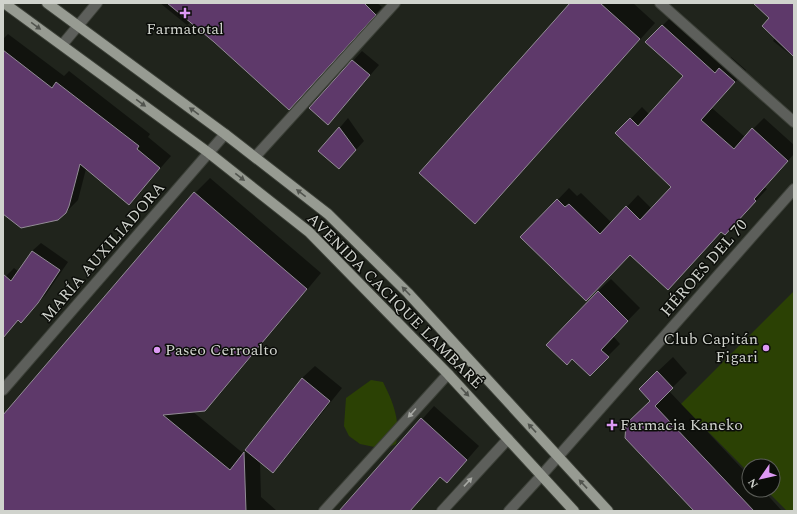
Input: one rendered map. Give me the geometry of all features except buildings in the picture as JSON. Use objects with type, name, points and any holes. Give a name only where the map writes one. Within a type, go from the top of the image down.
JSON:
[{"type":"main road","name":"AVENIDA CACIQUE LAMBARÉ","points":[[4,3],[209,153],[309,232],[448,374],[574,511]]},
{"type":"main road","name":"AVENIDA CACIQUE LAMBARÉ","points":[[47,3],[225,134],[328,214],[408,293],[608,511]]},
{"type":"street","points":[[62,45],[97,3]]},
{"type":"street","points":[[255,157],[395,3]]},
{"type":"street","points":[[660,3],[794,122]]},
{"type":"street","name":"MARÍA AUXILIADORA","points":[[3,390],[225,134]]},
{"type":"street","name":"HÉROES DEL 70","points":[[508,511],[558,457],[794,189]]},
{"type":"street","points":[[324,511],[448,374]]},
{"type":"street","points":[[442,511],[508,440]]},
{"type":"green space","name":"Club Capitán Figari","points":[[794,291],[794,511],[787,511],[774,498],[781,498],[781,458],[741,458],[741,465],[681,404]]},
{"type":"green space","points":[[371,380],[383,382],[393,404],[397,420],[396,444],[384,449],[360,444],[349,436],[344,426],[346,398]]},
{"type":"place","name":"Farmatotal","points":[[185,13]]},
{"type":"place","name":"Club Capitán Figari","points":[[766,348]]},
{"type":"place","name":"Paseo Cerroalto","points":[[157,350]]},
{"type":"place","name":"Farmacia Kaneko","points":[[612,425]]}]
